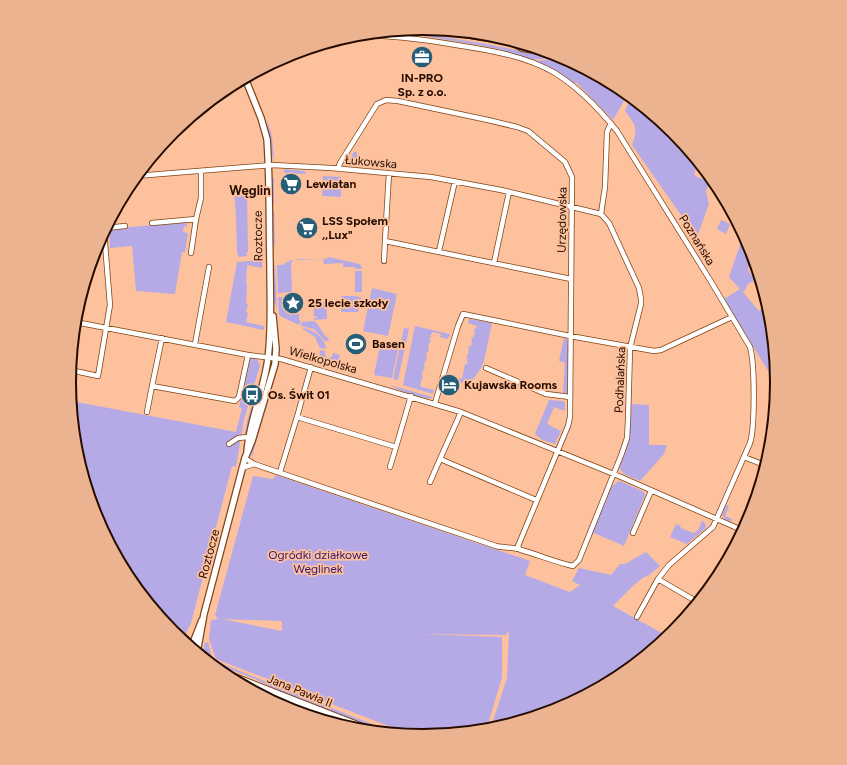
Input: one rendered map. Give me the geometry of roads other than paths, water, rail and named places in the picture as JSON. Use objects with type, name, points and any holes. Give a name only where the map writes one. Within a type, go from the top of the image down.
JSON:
[{"type":"main road","name":"Jana Pawła II","points":[[253,685],[344,720]]},
{"type":"street","name":"Poznańska","points":[[396,36],[422,39],[490,51],[531,63],[554,73],[581,93],[611,123],[624,142],[750,348],[752,358],[752,434],[744,457],[711,530],[668,565],[637,617]]},
{"type":"street","name":"Roztocze","points":[[246,456],[248,438],[268,357],[271,302],[267,144],[264,128],[247,84]]},
{"type":"street","name":"Urzędowska","points":[[338,169],[340,163],[377,104],[386,100],[398,101],[488,120],[528,131],[560,158],[569,169],[572,177],[572,207],[570,397],[568,426],[536,500],[518,546],[519,549]]},
{"type":"street","points":[[601,214],[605,187],[607,132],[611,123]]},
{"type":"street","name":"Łukowska","points":[[145,175],[268,165],[389,173],[455,181],[601,214]]},
{"type":"street","points":[[191,253],[201,198],[201,171]]},
{"type":"street","points":[[384,261],[389,173]]},
{"type":"street","points":[[438,251],[455,181]]},
{"type":"street","points":[[494,263],[508,192]]},
{"type":"street","name":"Podhalańska","points":[[519,549],[573,566],[579,560],[625,443],[628,430],[630,348],[641,304],[640,294],[609,223],[601,214]]},
{"type":"street","points":[[152,223],[196,220]]},
{"type":"street","points":[[113,227],[125,226]]},
{"type":"street","points":[[385,241],[571,280]]},
{"type":"street","points":[[76,371],[98,376],[110,305],[105,244]]},
{"type":"street","points":[[195,344],[210,267]]},
{"type":"street","name":"Roztocze","points":[[198,647],[204,614],[242,468],[252,441],[276,358],[276,344],[271,302]]},
{"type":"street","points":[[435,403],[463,314],[630,348],[654,351],[661,350],[732,317]]},
{"type":"street","name":"Wielkopolska","points":[[82,323],[248,355],[276,358],[435,403],[558,451],[738,529]]},
{"type":"street","points":[[147,412],[162,338]]},
{"type":"street","points":[[152,386],[235,401],[239,397],[248,355]]},
{"type":"street","points":[[280,472],[311,367]]},
{"type":"street","points":[[486,368],[546,394],[570,397]]},
{"type":"street","points":[[390,467],[411,396]]},
{"type":"street","points":[[430,482],[461,412]]},
{"type":"street","points":[[297,417],[396,447]]},
{"type":"street","points":[[229,444],[238,438],[248,438]]},
{"type":"street","points":[[246,456],[254,464],[496,546],[519,549]]},
{"type":"street","points":[[744,457],[761,464]]},
{"type":"street","points":[[440,459],[536,500]]},
{"type":"street","points":[[242,468],[254,464]]},
{"type":"street","points":[[633,533],[651,491]]},
{"type":"street","points":[[658,580],[694,600]]},
{"type":"street","name":"Roztocze","points":[[193,643],[204,614]]},
{"type":"place","name":"IN-PRO Sp. z o.o.","points":[[422,57]]},
{"type":"place","name":"Lewiatan","points":[[291,184]]},
{"type":"place","name":"LSS Społem ,,Lux\"","points":[[307,228]]},
{"type":"place","name":"25 lecie szkoły","points":[[293,303]]},
{"type":"place","name":"Basen","points":[[356,344]]},
{"type":"place","name":"Kujawska Rooms","points":[[449,385]]},
{"type":"place","name":"Os. Świt 01","points":[[252,395]]},
{"type":"district","name":"Węglin","points":[[250,190]]},
{"type":"park label","name":"Ogródki działkowe Węglinek","points":[[318,562]]}]
